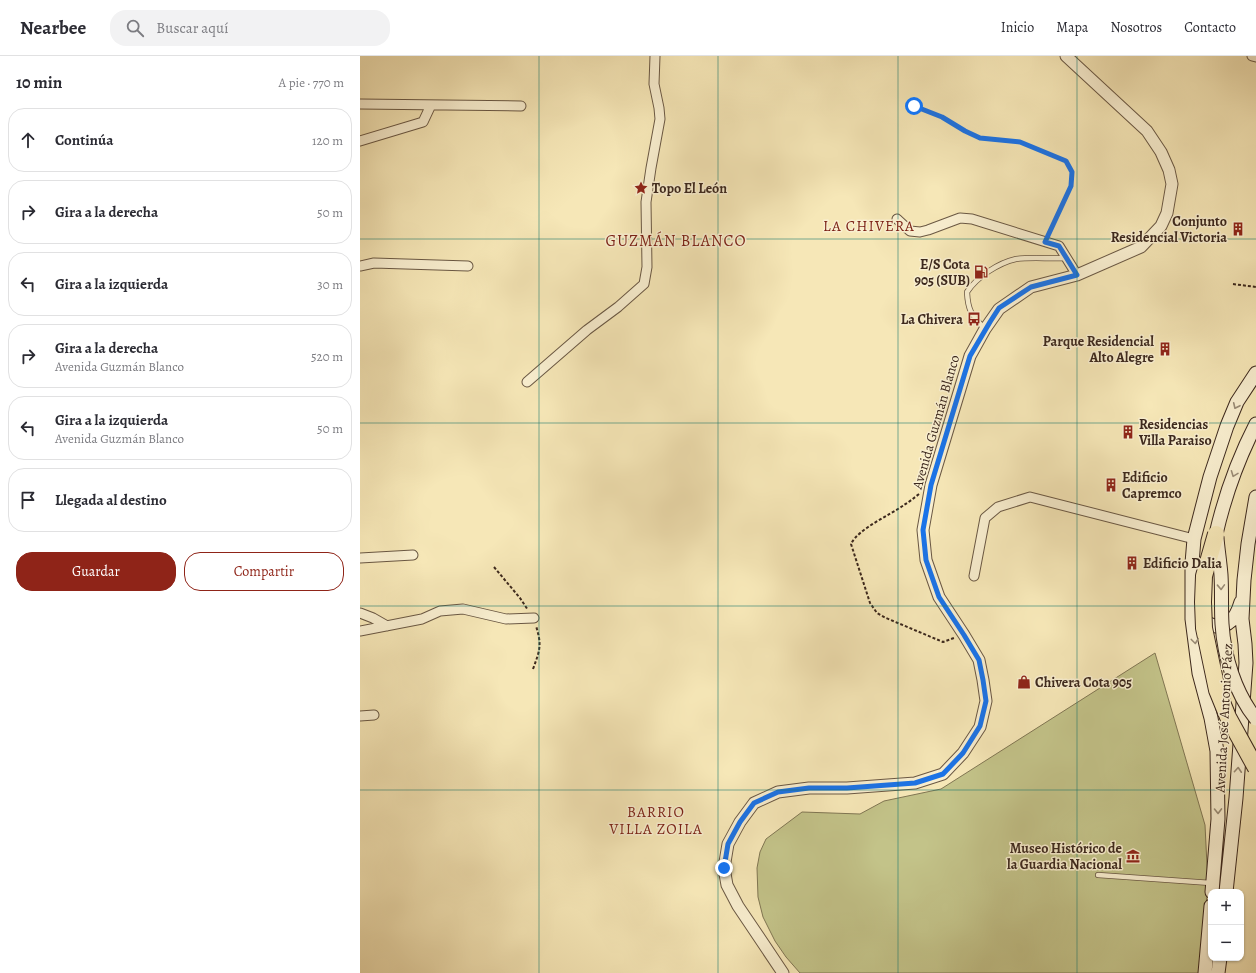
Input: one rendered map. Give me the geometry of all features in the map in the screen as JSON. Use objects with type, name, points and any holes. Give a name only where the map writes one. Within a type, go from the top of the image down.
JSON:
[{"type":"highway","points":[[1216,534],[1204,576],[1204,628],[1217,690],[1228,718],[1256,768]]},
{"type":"main road","name":"Avenida José Antonio Páez","points":[[1213,887],[1218,819],[1217,751],[1211,718],[1199,673],[1192,619],[1192,563],[1194,539],[1210,477],[1227,426],[1237,402],[1256,373]]},
{"type":"main road","points":[[1256,424],[1239,460],[1230,484],[1222,508],[1216,534],[1221,574],[1222,625],[1226,648],[1231,670],[1240,692],[1256,718]]},
{"type":"main road","name":"Avenida José Antonio Páez","points":[[1226,889],[1236,798],[1246,664],[1242,619],[1243,590],[1248,544],[1256,497]]},
{"type":"main road","points":[[1192,593],[1195,608],[1200,617],[1208,624],[1217,626],[1228,624],[1234,617],[1240,608],[1243,590]]},
{"type":"main road","points":[[1205,973],[1209,925]]},
{"type":"main road","points":[[1218,973],[1220,961]]},
{"type":"street","points":[[527,382],[586,330],[618,307],[644,284],[647,267],[646,202],[650,168],[660,118],[660,108],[654,84],[655,56]]},
{"type":"street","name":"Avenida Guzmán Blanco","points":[[783,973],[738,906],[727,884],[724,868],[728,844],[740,822],[754,803],[778,792],[809,788],[847,788],[915,783],[943,774],[963,753],[980,726],[986,701],[979,660],[939,597],[926,560],[923,530],[931,485],[970,356],[999,308],[1031,287],[1077,275],[1141,247],[1161,226],[1167,213],[1172,184],[1170,170],[1161,152],[1147,131],[1066,56]]},
{"type":"street","points":[[1252,56],[1256,57]]},
{"type":"street","points":[[360,104],[521,106]]},
{"type":"street","points":[[361,140],[423,122],[431,104]]},
{"type":"street","points":[[897,219],[910,231],[920,232],[960,218],[972,218],[1059,246],[1077,275]]},
{"type":"street","points":[[360,266],[374,264],[468,266]]},
{"type":"street","points":[[974,576],[985,518],[998,507],[1030,497],[1194,539]]},
{"type":"street","points":[[360,558],[412,556]]},
{"type":"street","points":[[360,631],[422,619],[440,611],[463,609],[506,619],[534,618]]},
{"type":"street","points":[[360,613],[373,618],[386,626]]},
{"type":"street","points":[[360,716],[374,715]]},
{"type":"lane","points":[[985,329],[972,315],[967,300],[967,292],[977,280],[992,269],[1017,259],[1066,258]]},
{"type":"lane","points":[[1098,875],[1213,887]]},
{"type":"path","points":[[914,106],[942,117],[980,138],[1020,142],[1066,161],[1072,172],[1071,186],[1045,242]]},
{"type":"path","points":[[1233,284],[1256,287]]},
{"type":"path","points":[[931,485],[905,505],[872,524],[853,539],[851,544],[870,603],[877,613],[943,642],[964,635]]},
{"type":"green space","points":[[1155,653],[1205,825],[1208,886],[1199,973],[800,973],[786,957],[775,941],[763,917],[758,897],[757,868],[760,852],[766,839],[802,812],[860,814],[884,801],[941,789]]},
{"type":"place","name":"Topo El León","points":[[641,188]]},
{"type":"place","name":"Conjunto Residencial Victoria","points":[[1238,229]]},
{"type":"place","name":"E/S Cota 905 (SUB)","points":[[981,272]]},
{"type":"place","name":"La Chivera","points":[[974,319]]},
{"type":"place","name":"Parque Residencial Alto Alegre","points":[[1165,349]]},
{"type":"place","name":"Residencias Villa Paraiso","points":[[1128,432]]},
{"type":"place","name":"Edificio Capremco","points":[[1111,485]]},
{"type":"place","name":"Edificio Dalia","points":[[1132,563]]},
{"type":"place","name":"Chivera Cota 905","points":[[1024,682]]},
{"type":"place","name":"Museo Histórico de la Guardia Nacional","points":[[1133,856]]},
{"type":"district","name":"LA CHIVERA","points":[[869,226]]},
{"type":"district","name":"GUZMÁN BLANCO","points":[[676,241]]},
{"type":"district","name":"BARRIO VILLA ZOILA","points":[[656,820]]},
{"type":"route","points":[[724,868],[728,844],[740,822],[754,803],[778,792],[809,788],[847,788],[915,783],[943,774],[963,753],[980,726],[986,701],[979,660],[939,597],[926,560],[923,530],[931,485],[970,356],[985,329],[999,308],[1031,287],[1077,275],[1059,246],[1045,242],[1071,186],[1072,172],[1066,161],[1020,142],[980,138],[942,117],[914,106]]}]
